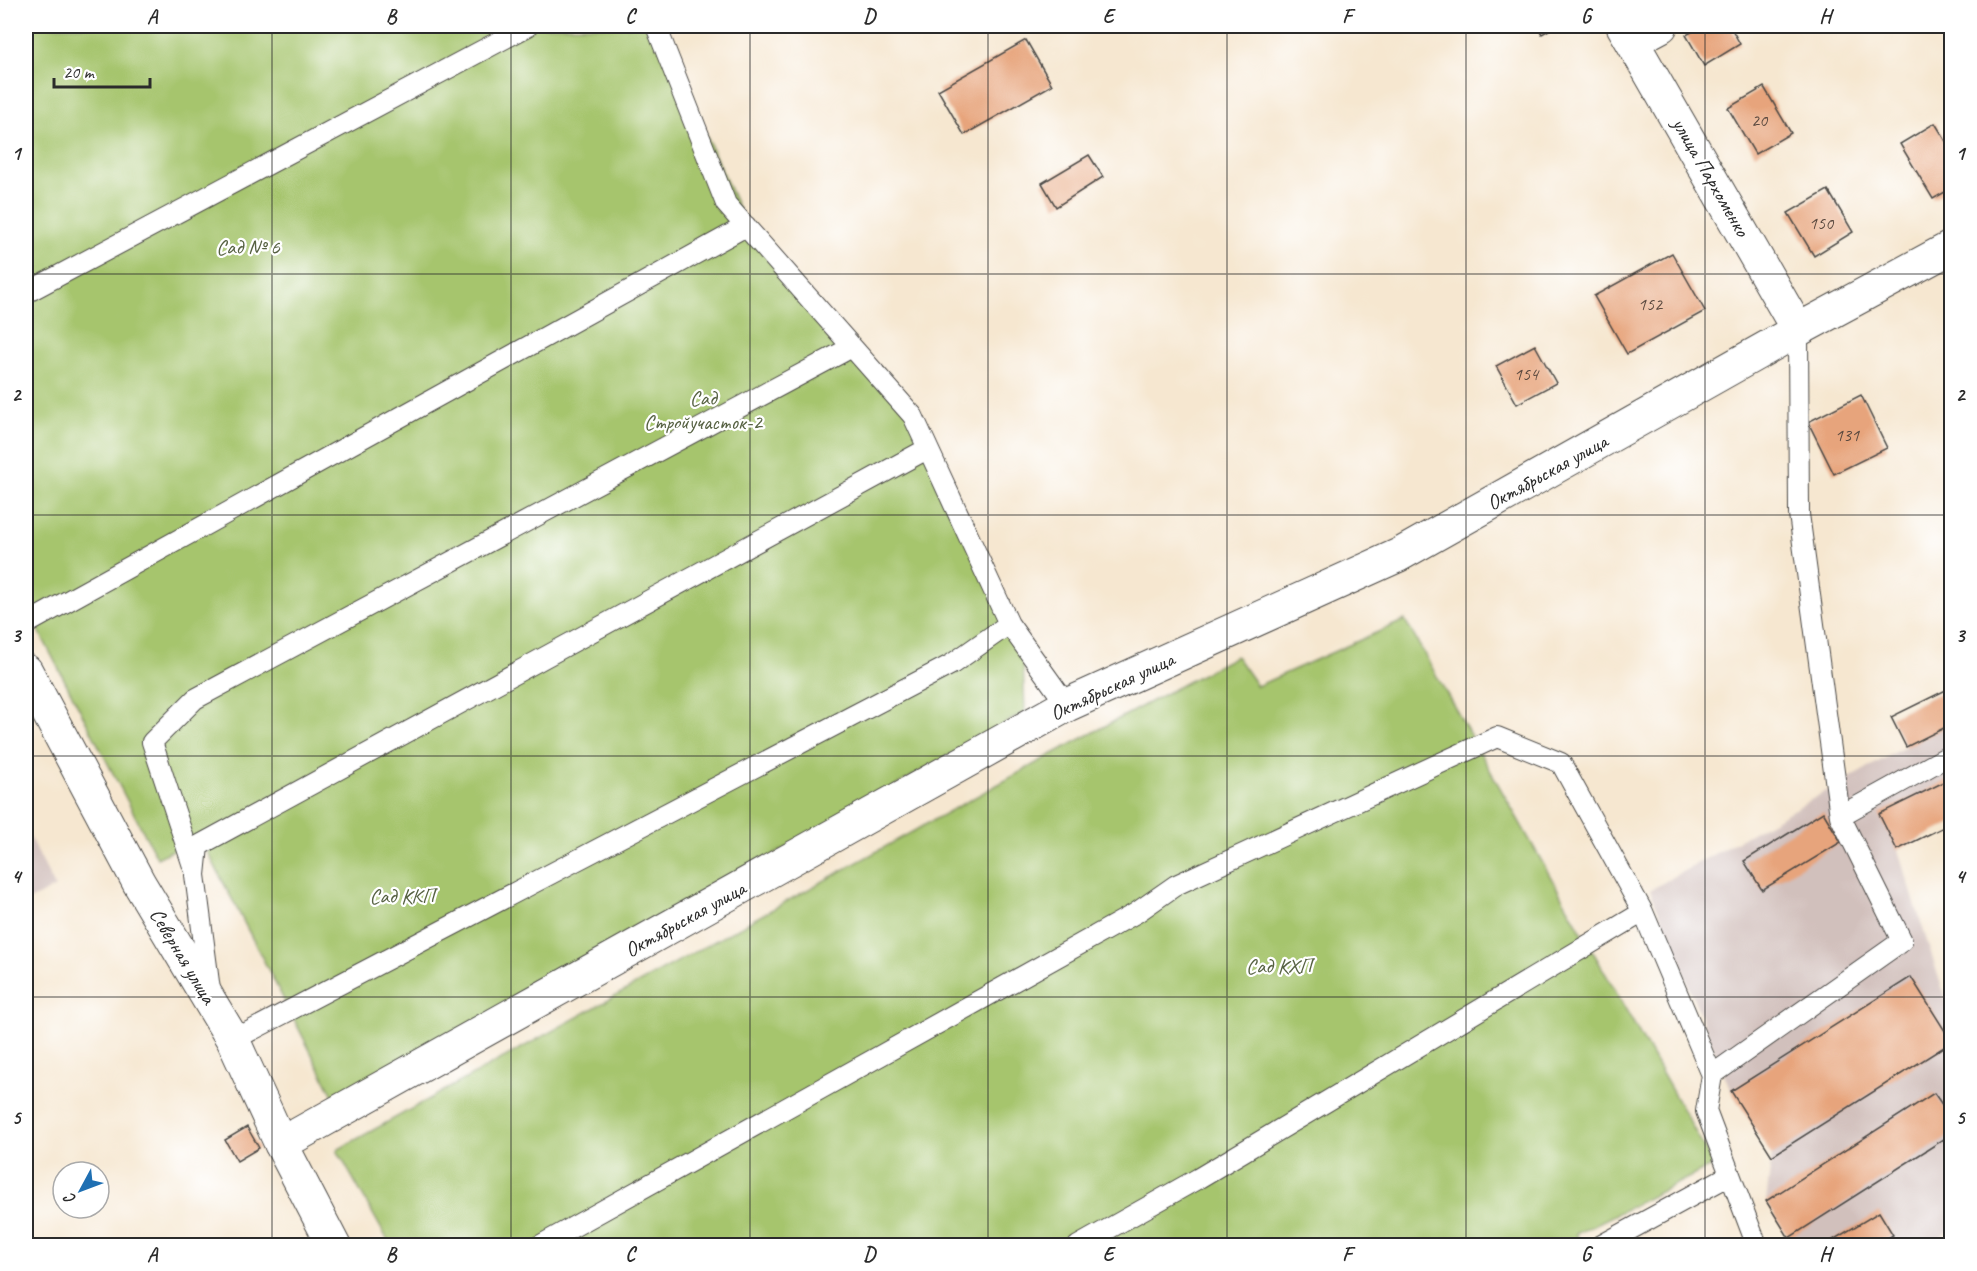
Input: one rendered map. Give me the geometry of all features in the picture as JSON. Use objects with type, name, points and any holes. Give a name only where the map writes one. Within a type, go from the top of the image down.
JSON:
[{"type":"street","name":"улица Пархоменко","points":[[1639,31],[1798,330]]},
{"type":"street","name":"Октябрьская улица","points":[[281,1144],[1067,705],[1399,555],[1798,330],[1952,247]]},
{"type":"street","name":"Северная улица","points":[[30,687],[139,883],[233,1040],[281,1144],[334,1245]]},
{"type":"lane","points":[[26,293],[528,26]]},
{"type":"lane","points":[[656,26],[726,204],[913,416],[1009,624],[1067,705]]},
{"type":"lane","points":[[26,624],[746,226]]},
{"type":"lane","points":[[1712,1075],[1902,941],[1840,816],[1799,514],[1798,330]]},
{"type":"lane","points":[[212,1004],[195,875],[152,742],[195,699],[852,347]]},
{"type":"lane","points":[[195,875],[198,846],[927,449]]},
{"type":"lane","points":[[233,1040],[952,664],[1009,624]]},
{"type":"lane","points":[[539,1245],[1136,913],[1176,885],[1497,737],[1561,763],[1643,912],[1712,1075],[1706,1111],[1756,1245]]},
{"type":"lane","points":[[1840,816],[1952,754]]},
{"type":"lane","points":[[1078,1245],[1199,1178],[1643,912]]},
{"type":"lane","points":[[1600,1245],[1730,1175]]},
{"type":"shaded area","points":[[1951,687],[1951,823],[1898,850],[1951,1016],[1951,1229],[1928,1245],[1787,1245],[1789,1238],[1766,1201],[1772,1155],[1731,1091],[1650,890],[1905,747],[1891,717]]},
{"type":"shaded area","points":[[26,829],[55,887],[26,902]]},
{"type":"green space","points":[[26,26],[658,26],[746,226],[913,416],[1023,660],[1025,712],[337,1103],[200,837],[157,858],[26,606]]},
{"type":"green space","name":"Сад КХП","points":[[1405,620],[1714,1165],[1576,1234],[1582,1245],[391,1246],[337,1150],[1051,755],[1236,656],[1257,686]]},
{"type":"building","points":[[1537,26],[1556,26],[1542,34]]},
{"type":"building","points":[[1703,26],[1730,26],[1740,44],[1704,66],[1686,35]]},
{"type":"building","points":[[1026,40],[1052,85],[964,135],[938,90]]},
{"type":"building","points":[[1764,87],[1791,133],[1755,154],[1728,108]]},
{"type":"building","points":[[1935,123],[1952,151],[1952,188],[1933,199],[1900,144]]},
{"type":"building","points":[[1089,155],[1103,177],[1056,207],[1042,183]]},
{"type":"building","points":[[1828,190],[1853,232],[1814,256],[1788,213]]},
{"type":"building","points":[[1672,253],[1705,311],[1627,354],[1594,296]]},
{"type":"building","points":[[1535,345],[1556,383],[1517,404],[1496,366]]},
{"type":"building","points":[[1861,395],[1887,448],[1834,474],[1808,422]]},
{"type":"building","points":[[1952,687],[1952,724],[1906,747],[1891,717]]},
{"type":"building","points":[[1952,778],[1952,823],[1897,850],[1879,814]]},
{"type":"building","points":[[1823,812],[1841,842],[1762,890],[1744,861]]},
{"type":"building","points":[[1911,977],[1952,1042],[1772,1156],[1731,1091]]},
{"type":"building","points":[[1934,1093],[1952,1119],[1952,1134],[1789,1238],[1766,1201]]},
{"type":"building","points":[[247,1127],[259,1148],[237,1161],[225,1140]]},
{"type":"building","points":[[1879,1212],[1893,1235],[1876,1246],[1823,1246]]},
{"type":"park label","name":"Сад № 6","points":[[248,247]]},
{"type":"park label","name":"Сад Стройучасток-2","points":[[703,410]]},
{"type":"park label","name":"Сад ККП","points":[[402,896]]}]
